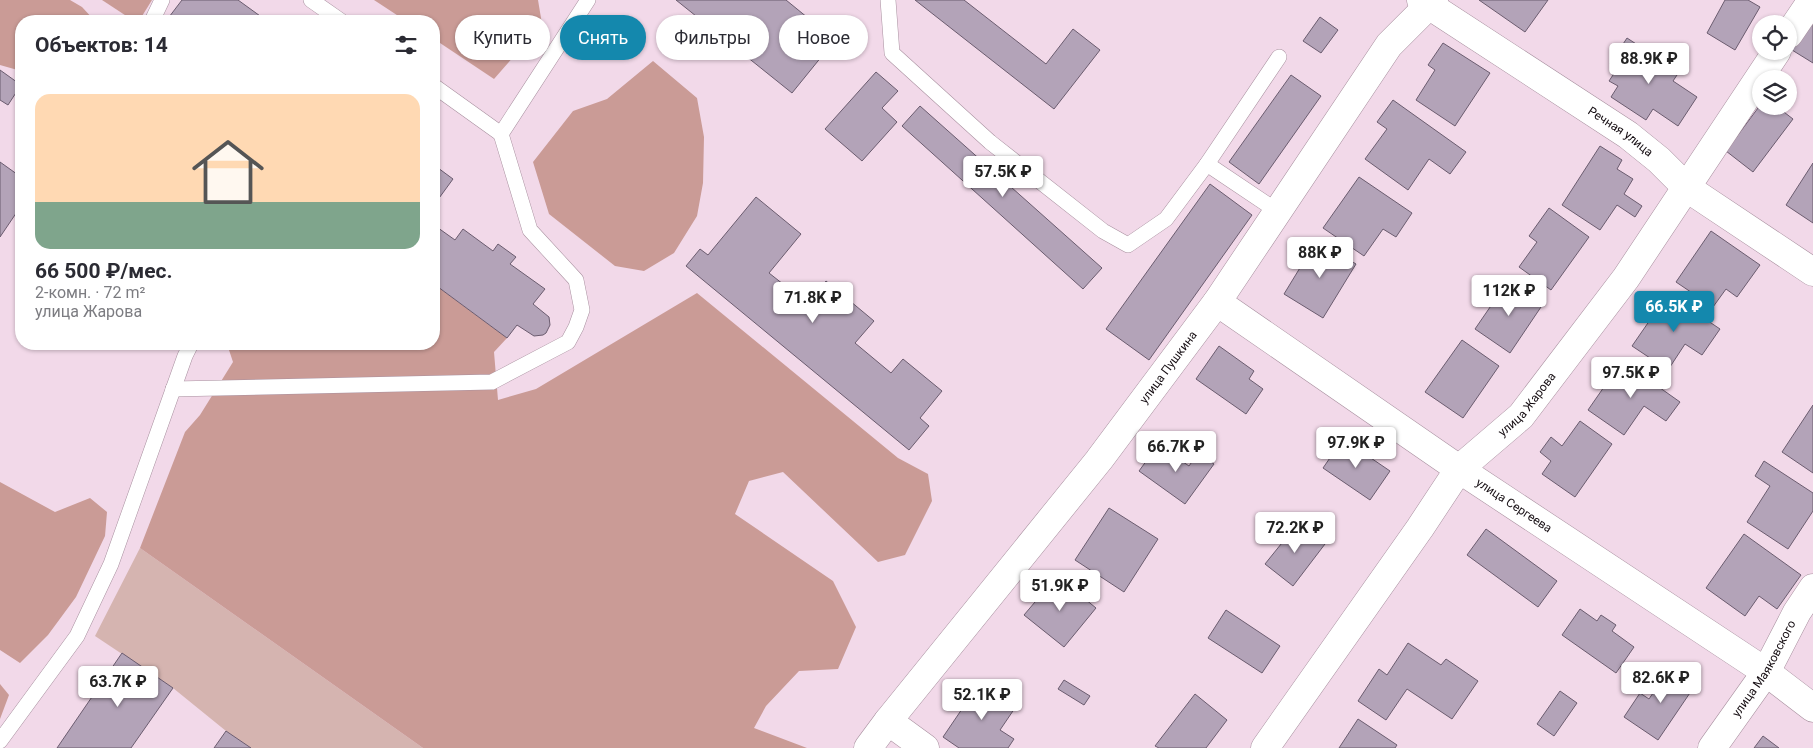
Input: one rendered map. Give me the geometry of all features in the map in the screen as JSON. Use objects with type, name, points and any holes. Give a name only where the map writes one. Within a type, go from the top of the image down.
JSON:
[{"type":"street","points":[[1797,22],[1812,0]]},
{"type":"street","name":"Речная улица","points":[[1428,2],[1628,135],[1659,160],[1687,188],[1813,272]]},
{"type":"street","name":"улица Пушкина","points":[[868,748],[1099,460],[1216,302],[1389,45],[1428,2]]},
{"type":"street","name":"улица Жарова","points":[[1265,748],[1420,528],[1459,469],[1521,416],[1626,278],[1771,60]]},
{"type":"street","name":"улица Сергеева","points":[[1216,302],[1459,469],[1766,672],[1813,708]]},
{"type":"street","name":"улица Маяковского","points":[[1712,748],[1766,672],[1796,612],[1813,588]]},
{"type":"street","points":[[888,721],[926,748]]},
{"type":"lane","points":[[155,15],[162,0]]},
{"type":"lane","points":[[311,0],[332,15]]},
{"type":"lane","points":[[501,134],[588,0]]},
{"type":"lane","points":[[888,0],[892,53],[990,142],[1103,231],[1128,245],[1166,219],[1208,164],[1279,57]]},
{"type":"lane","points":[[173,389],[492,382],[568,342],[582,310],[576,280],[530,230],[501,134],[440,90]]},
{"type":"lane","points":[[1208,164],[1278,211]]},
{"type":"lane","points":[[0,741],[77,636],[112,564],[188,350]]},
{"type":"shaded area","points":[[0,0],[70,0],[82,7],[89,15],[15,15],[15,69],[0,65]]},
{"type":"shaded area","points":[[102,0],[152,0],[143,15],[125,15]]},
{"type":"shaded area","points":[[374,0],[538,0],[540,15],[455,15],[455,53],[440,43],[440,15],[397,15]]},
{"type":"shaded area","points":[[466,60],[511,60],[494,79]]},
{"type":"shaded area","points":[[653,61],[697,98],[704,137],[703,183],[697,216],[674,253],[644,271],[615,266],[549,214],[533,162],[573,111],[607,99]]},
{"type":"shaded area","points":[[440,288],[507,338],[494,352],[498,400],[536,389],[697,293],[898,458],[928,474],[932,501],[905,555],[878,562],[783,472],[749,481],[735,514],[833,581],[856,627],[838,669],[799,671],[766,706],[754,728],[807,748],[423,748],[140,548],[185,432],[200,415],[233,362],[229,350],[440,350]]},
{"type":"shaded area","points":[[0,482],[55,512],[90,498],[107,512],[105,536],[76,597],[48,635],[20,663],[0,650]]},
{"type":"shaded area","points":[[140,548],[423,748],[251,748],[226,731],[173,688],[95,636]]},
{"type":"shaded area","points":[[0,684],[9,695],[0,719]]},
{"type":"building","points":[[182,0],[238,0],[259,15],[171,15]]},
{"type":"building","points":[[676,0],[786,0],[804,15],[779,15],[779,60],[819,60],[792,93],[751,60],[769,60],[769,15],[695,15]]},
{"type":"building","points":[[915,0],[964,0],[1046,64],[1073,29],[1100,50],[1054,109]]},
{"type":"building","points":[[1479,0],[1548,0],[1525,32]]},
{"type":"building","points":[[1725,0],[1748,0],[1760,7],[1755,15],[1752,15],[1752,21],[1735,50],[1707,33]]},
{"type":"building","points":[[1320,17],[1338,30],[1321,53],[1303,41]]},
{"type":"building","points":[[1813,18],[1813,63],[1797,53],[1797,42]]},
{"type":"building","points":[[1627,38],[1679,72],[1673,81],[1697,97],[1678,126],[1653,109],[1646,120],[1611,97],[1618,86],[1609,81],[1617,69],[1610,64]]},
{"type":"building","points":[[1443,43],[1490,73],[1455,126],[1416,100],[1435,70],[1428,65]]},
{"type":"building","points":[[0,70],[15,81],[15,94],[8,105],[0,100]]},
{"type":"building","points":[[876,72],[898,91],[882,108],[897,122],[862,161],[825,129]]},
{"type":"building","points":[[1291,75],[1321,96],[1259,184],[1229,162]]},
{"type":"building","points":[[1393,100],[1466,152],[1450,174],[1429,159],[1408,190],[1365,159],[1387,129],[1377,122]]},
{"type":"building","points":[[920,106],[1102,268],[1083,289],[902,126]]},
{"type":"building","points":[[1753,115],[1788,115],[1793,119],[1753,172],[1726,151]]},
{"type":"building","points":[[1600,146],[1622,160],[1617,169],[1633,179],[1624,194],[1642,206],[1635,217],[1617,205],[1600,230],[1562,205]]},
{"type":"building","points":[[0,162],[15,173],[15,215],[0,237]]},
{"type":"building","points":[[1813,163],[1813,223],[1786,205]]},
{"type":"building","points":[[440,169],[453,179],[440,197]]},
{"type":"building","points":[[1359,177],[1412,213],[1396,237],[1383,229],[1364,256],[1323,228]]},
{"type":"building","points":[[1210,184],[1252,215],[1149,360],[1106,329]]},
{"type":"building","points":[[756,197],[801,234],[769,273],[807,303],[826,281],[874,321],[855,343],[891,373],[903,359],[942,391],[920,418],[929,426],[909,450],[686,266],[700,249],[708,255]]},
{"type":"building","points":[[1549,208],[1589,237],[1551,290],[1519,267],[1537,242],[1529,236]]},
{"type":"building","points":[[440,229],[455,240],[463,229],[493,251],[498,244],[516,257],[510,264],[545,289],[533,304],[549,317],[550,325],[546,333],[534,336],[517,325],[507,338],[440,288]]},
{"type":"building","points":[[1711,231],[1760,265],[1737,297],[1726,289],[1713,307],[1676,282]]},
{"type":"building","points":[[1317,240],[1356,264],[1323,318],[1284,294]]},
{"type":"building","points":[[1508,281],[1543,304],[1510,353],[1475,329]]},
{"type":"building","points":[[1668,294],[1720,329],[1702,355],[1685,344],[1668,370],[1632,346]]},
{"type":"building","points":[[1462,340],[1499,366],[1463,418],[1425,392]]},
{"type":"building","points":[[1219,346],[1254,371],[1249,379],[1263,389],[1246,414],[1196,379]]},
{"type":"building","points":[[1622,361],[1680,402],[1666,421],[1644,406],[1624,435],[1588,410]]},
{"type":"building","points":[[1813,405],[1813,473],[1782,452]]},
{"type":"building","points":[[1580,421],[1612,444],[1575,497],[1542,474],[1551,461],[1540,452],[1551,437],[1562,446]]},
{"type":"building","points":[[1343,439],[1390,471],[1370,500],[1323,468]]},
{"type":"building","points":[[1158,445],[1189,466],[1198,453],[1214,464],[1185,504],[1139,471]]},
{"type":"building","points":[[1764,461],[1813,493],[1813,511],[1788,549],[1747,522],[1770,486],[1755,476]]},
{"type":"building","points":[[1109,508],[1158,539],[1124,592],[1075,560]]},
{"type":"building","points":[[1298,523],[1325,544],[1293,586],[1265,564]]},
{"type":"building","points":[[1486,529],[1557,581],[1538,607],[1467,555]]},
{"type":"building","points":[[1744,534],[1801,575],[1777,609],[1759,596],[1745,616],[1706,588]]},
{"type":"building","points":[[1057,576],[1096,608],[1064,647],[1024,615]]},
{"type":"building","points":[[1580,609],[1597,621],[1601,615],[1616,625],[1612,631],[1634,647],[1616,673],[1562,635]]},
{"type":"building","points":[[1226,610],[1280,646],[1262,673],[1208,638]]},
{"type":"building","points":[[1408,643],[1441,665],[1446,659],[1478,681],[1452,719],[1407,689],[1386,720],[1358,701],[1379,669],[1387,675]]},
{"type":"building","points":[[122,653],[173,688],[131,748],[57,748]]},
{"type":"building","points":[[1671,666],[1696,684],[1658,740],[1624,717],[1640,693],[1649,699]]},
{"type":"building","points":[[1064,680],[1090,696],[1084,705],[1058,689]]},
{"type":"building","points":[[981,681],[1017,705],[1000,730],[1014,739],[1008,748],[959,748],[943,737]]},
{"type":"building","points":[[1560,691],[1577,703],[1554,736],[1537,724]]},
{"type":"building","points":[[1195,694],[1227,720],[1206,748],[1159,748],[1155,746]]},
{"type":"building","points":[[1358,719],[1397,745],[1395,748],[1339,748]]},
{"type":"building","points":[[226,731],[251,748],[214,748]]},
{"type":"building","points":[[1763,736],[1779,748],[1754,748]]}]
